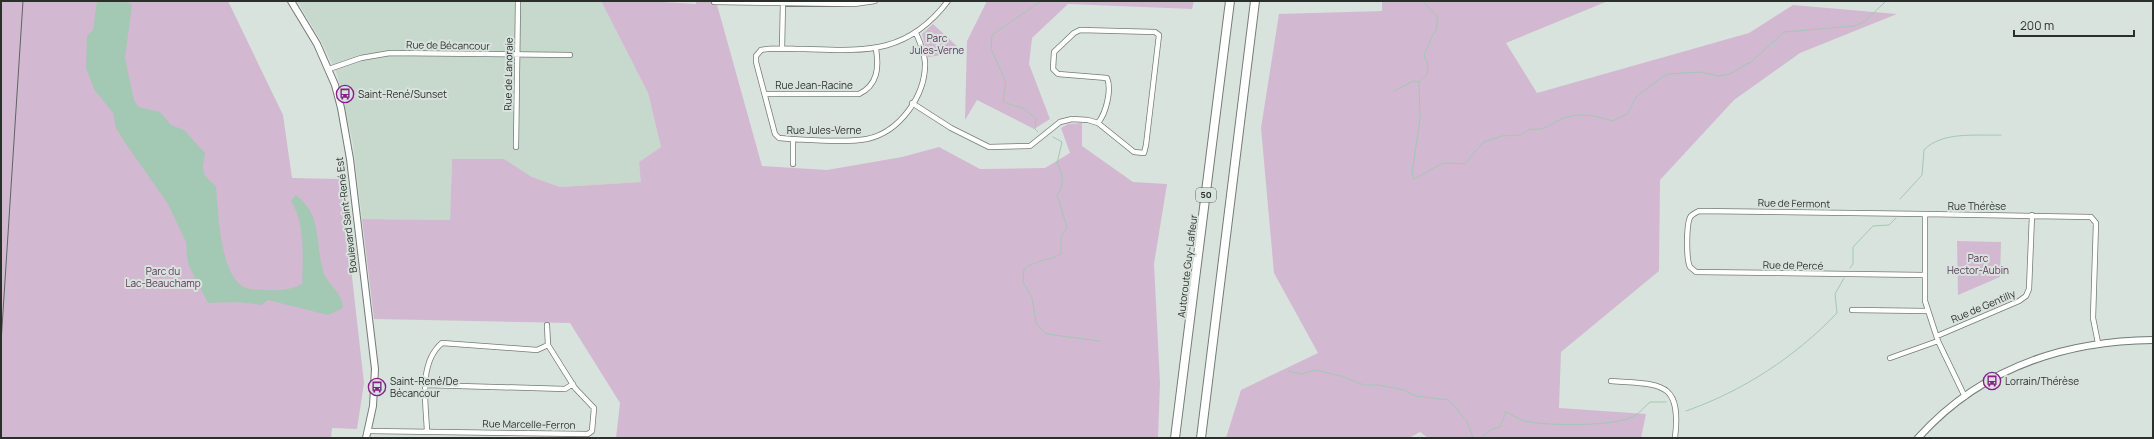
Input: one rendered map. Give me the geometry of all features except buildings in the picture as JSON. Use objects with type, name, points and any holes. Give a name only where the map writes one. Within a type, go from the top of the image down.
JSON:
[{"type":"highway","name":"Autoroute Guy-Lafleur","points":[[1176,438],[1230,1]]},
{"type":"highway","name":"50","points":[[1201,438],[1255,1]]},
{"type":"street","name":"Boulevard Saint-René Est","points":[[290,1],[317,44],[329,69],[341,108],[350,158],[373,351],[375,392],[366,438]]},
{"type":"street","name":"Rue de Lanoraie","points":[[516,147],[518,1]]},
{"type":"street","points":[[714,2],[854,4],[875,1]]},
{"type":"street","name":"Rue Jules-Verne","points":[[916,33],[924,52],[925,67],[923,81],[912,103],[894,125],[872,137],[861,139],[793,139],[779,138],[775,134],[756,65],[756,56],[765,49],[876,49],[916,33],[934,17],[948,1]]},
{"type":"street","points":[[782,49],[783,2]]},
{"type":"street","points":[[912,103],[951,128],[989,147],[1030,146],[1060,122],[1088,120],[1098,123],[1134,152],[1144,153],[1159,35],[1155,32],[1080,30],[1074,33],[1054,52],[1053,69],[1058,74],[1107,78],[1109,83],[1103,117],[1098,123]]},
{"type":"street","name":"Rue Jean-Racine","points":[[765,94],[859,94],[869,86],[876,75],[878,64],[876,49]]},
{"type":"street","name":"Rue de Bécancour","points":[[329,69],[361,58],[390,53],[518,53],[536,56],[570,55]]},
{"type":"street","points":[[793,139],[793,164]]},
{"type":"street","name":"Rue de Fermont","points":[[1688,241],[1689,221],[1691,216],[1699,211],[1925,214]]},
{"type":"street","points":[[1925,214],[1924,276],[1928,311],[1937,338],[1965,397]]},
{"type":"street","name":"Rue Thérèse","points":[[1925,214],[2086,215],[2091,217],[2096,223],[2093,318],[2098,343]]},
{"type":"street","name":"Rue de Gentilly","points":[[1937,338],[2019,301],[2026,296],[2029,289],[2032,215]]},
{"type":"street","name":"Rue de Percé","points":[[1688,241],[1688,262],[1690,267],[1696,272],[1924,276]]},
{"type":"street","points":[[1852,310],[1928,311]]},
{"type":"street","name":"Rue Marcelle-Ferron","points":[[368,431],[588,434],[592,431],[594,408],[573,384],[548,345],[547,325]]},
{"type":"street","points":[[1890,358],[1937,338]]},
{"type":"street","points":[[1918,438],[1944,413],[1965,397],[1992,379],[2033,360],[2069,348],[2098,343],[2153,340]]},
{"type":"street","points":[[427,431],[425,385],[426,368],[437,347],[442,343],[537,350],[548,345]]},
{"type":"street","points":[[1611,381],[1656,385],[1671,394],[1676,402],[1677,421],[1675,438]]},
{"type":"street","points":[[425,385],[565,390],[573,384]]},
{"type":"shaded area","points":[[97,1],[122,1],[132,4],[125,58],[134,101],[139,107],[160,112],[171,125],[184,130],[205,153],[203,169],[205,175],[216,186],[219,224],[225,255],[229,268],[235,279],[245,288],[254,290],[284,290],[302,284],[303,252],[301,230],[296,210],[291,201],[296,195],[308,208],[315,222],[320,258],[324,274],[339,294],[343,308],[328,315],[268,300],[261,305],[238,302],[208,303],[188,264],[186,242],[168,204],[116,128],[113,113],[94,89],[86,68],[87,36],[93,30]]},
{"type":"shaded area","points":[[297,1],[601,1],[648,93],[661,147],[639,162],[642,182],[560,187],[532,177],[504,159],[452,159],[450,220],[362,219],[353,144],[337,74],[321,41]]},
{"type":"green space","name":"Parc du Lac-Beauchamp","points":[[1,1],[228,1],[283,115],[292,178],[341,179],[364,383],[357,429],[332,428],[331,438],[1,438]]},
{"type":"green space","points":[[601,1],[646,1],[696,4],[696,1],[716,1],[762,166],[827,170],[902,157],[939,147],[980,169],[1045,168],[1070,153],[1061,128],[1068,124],[1082,123],[1082,146],[1133,182],[1167,184],[1154,264],[1160,383],[1158,438],[616,438],[620,403],[570,323],[374,319],[362,219],[450,220],[452,159],[504,159],[532,177],[560,187],[641,182],[639,162],[661,147],[648,93]]},
{"type":"green space","points":[[987,1],[1194,1],[1192,9],[1068,4],[1032,38],[1029,64],[1050,119],[1034,129],[977,100],[965,120],[967,41]]},
{"type":"green space","points":[[1382,1],[1608,1],[1506,43],[1537,93],[1749,33],[1793,5],[1897,14],[1800,53],[1734,100],[1660,180],[1659,271],[1561,352],[1559,408],[1646,414],[1641,438],[1428,438],[1420,432],[1409,438],[1226,438],[1241,390],[1318,353],[1274,273],[1261,128],[1279,14],[1382,11]]},
{"type":"green space","name":"Parc Jules-Verne","points":[[933,24],[959,48],[959,53],[928,57],[922,34]]},
{"type":"green space","name":"Parc Hector-Aubin","points":[[1957,241],[2001,242],[2000,277],[1958,295]]},
{"type":"waterway","points":[[1038,132],[1035,129],[1036,118],[1022,108],[1003,102],[1006,82],[991,49],[992,35],[1041,1]]},
{"type":"waterway","points":[[1394,91],[1413,81],[1419,82],[1427,74],[1428,65],[1424,55],[1433,34],[1436,31],[1438,18],[1423,1]]},
{"type":"waterway","points":[[1419,82],[1420,119],[1412,173],[1414,179],[1443,163],[1465,164],[1483,142],[1502,136],[1520,135],[1530,129],[1542,129],[1565,117],[1587,115],[1613,121],[1627,114],[1637,96],[1662,77],[1669,74],[1700,72],[1719,76],[1730,74],[1750,63],[1784,32],[1854,26],[1864,22],[1886,1]]},
{"type":"waterway","points":[[1900,199],[1922,175],[1924,150],[1931,144],[1950,137],[1970,135],[2001,135]]},
{"type":"waterway","points":[[1053,137],[1062,142],[1057,163],[1061,171],[1062,183],[1060,191],[1057,195],[1067,227],[1061,237],[1061,254],[1033,264],[1024,269],[1023,282],[1032,298],[1036,323],[1046,334],[1100,341]]},
{"type":"waterway","points":[[1850,268],[1853,264],[1853,247],[1873,226],[1889,225],[1896,218]]},
{"type":"waterway","points":[[1686,411],[1707,403],[1748,383],[1786,358],[1804,344],[1837,313],[1835,294],[1844,278]]},
{"type":"waterway","points":[[1288,371],[1302,374],[1315,370],[1341,376],[1364,385],[1379,385],[1404,390],[1415,396],[1449,400],[1467,421],[1473,438],[1476,438]]},
{"type":"waterway","points":[[1481,438],[1492,429],[1500,427],[1506,412],[1525,421],[1535,423],[1564,425],[1597,424],[1625,420],[1634,416],[1650,402],[1666,402]]},
{"type":"railway","points":[[1,343],[23,1]]},
{"type":"place","name":"Saint-René/Sunset","points":[[345,94]]},
{"type":"place","name":"Lorrain/Thérèse","points":[[1992,381]]},
{"type":"place","name":"Saint-René/De Bécancour","points":[[377,387]]}]
